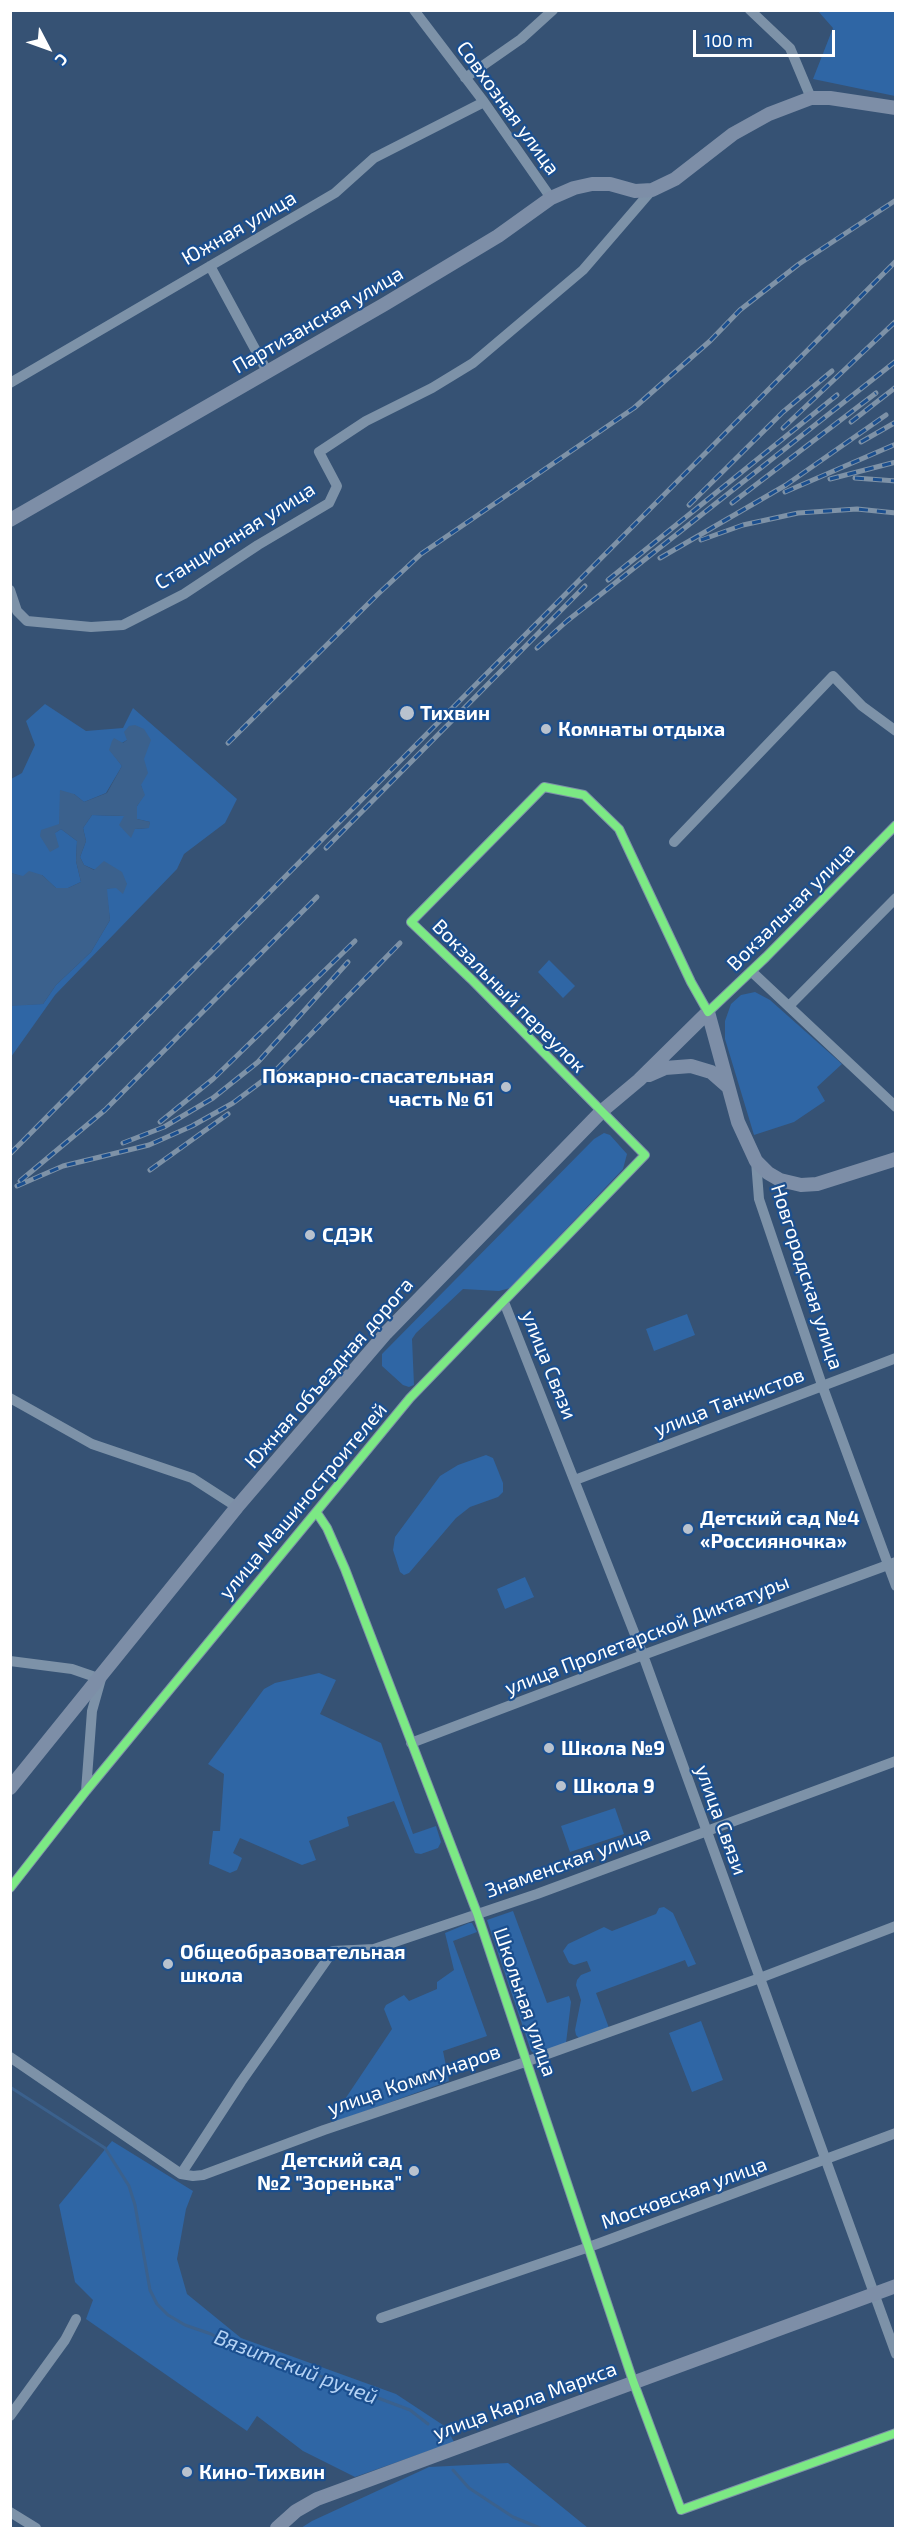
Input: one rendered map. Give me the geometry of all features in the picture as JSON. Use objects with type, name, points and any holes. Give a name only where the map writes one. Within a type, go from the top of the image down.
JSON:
[{"type":"main road","name":"Станционная улица","points":[[652,190],[675,179],[733,134],[769,114],[812,98],[830,98],[896,108]]},
{"type":"main road","name":"Партизанская улица","points":[[10,520],[268,373],[498,236],[551,198],[574,188],[592,184],[610,184],[635,191],[652,190]]},
{"type":"main road","name":"Южная объездная дорога","points":[[10,1788],[101,1679],[237,1507],[386,1333],[602,1111],[639,1080],[708,1011]]},
{"type":"main road","name":"Новгородская улица","points":[[708,1011],[738,1122],[756,1161]]},
{"type":"main road","points":[[639,1080],[665,1068],[691,1066],[711,1072],[727,1086]]},
{"type":"main road","points":[[756,1161],[768,1173],[780,1180],[801,1185],[817,1184],[896,1159]]},
{"type":"main road","name":"улица Карла Маркса","points":[[277,2529],[296,2511],[317,2499],[896,2286]]},
{"type":"street","name":"Совхозная улица","points":[[414,10],[484,102],[551,198]]},
{"type":"street","points":[[465,78],[521,39],[553,10]]},
{"type":"street","points":[[750,10],[790,48],[812,98]]},
{"type":"street","name":"Южная улица","points":[[10,383],[335,193],[374,158],[484,102]]},
{"type":"street","name":"Станционная улица","points":[[10,590],[17,611],[27,621],[91,627],[123,625],[184,594],[258,545],[329,503],[337,486],[319,452],[366,421],[432,388],[473,363],[583,270],[652,190]]},
{"type":"street","points":[[210,266],[268,373]]},
{"type":"street","points":[[674,842],[833,675],[862,706],[896,731]]},
{"type":"street","name":"Вокзальный переулок","points":[[584,795],[544,787],[411,922],[645,1155]]},
{"type":"street","name":"Новгородская улица","points":[[584,795],[619,829],[691,982],[708,1011]]},
{"type":"street","name":"Вокзальная улица","points":[[708,1011],[751,971],[896,825]]},
{"type":"street","points":[[789,1006],[896,898]]},
{"type":"street","points":[[751,971],[896,1107]]},
{"type":"street","name":"улица Машиностроителей","points":[[10,1888],[86,1791],[410,1398],[645,1155]]},
{"type":"street","name":"Новгородская улица","points":[[756,1161],[759,1199],[822,1385],[892,1563],[896,1586]]},
{"type":"street","name":"улица Связи","points":[[504,1302],[643,1655],[896,2354]]},
{"type":"street","name":"улица Танкистов","points":[[575,1480],[896,1358]]},
{"type":"street","points":[[10,1398],[92,1444],[192,1478],[237,1507]]},
{"type":"street","name":"Школьная улица","points":[[317,1513],[327,1528],[345,1569],[477,1913],[633,2381],[681,2510],[896,2433]]},
{"type":"street","name":"улица Пролетарской Диктатуры","points":[[411,1743],[892,1563]]},
{"type":"street","points":[[10,1661],[72,1669],[101,1679],[92,1711],[86,1791]]},
{"type":"street","name":"Знаменская улица","points":[[181,2174],[241,2082],[333,1951],[374,1949],[537,1894],[896,1761]]},
{"type":"street","name":"улица Коммунаров","points":[[181,2174],[204,2175],[324,2130],[528,2061],[760,1978],[896,1926]]},
{"type":"street","points":[[10,2057],[181,2174]]},
{"type":"street","name":"Московская улица","points":[[381,2318],[589,2247],[896,2133]]},
{"type":"street","points":[[10,2416],[65,2340],[76,2319]]},
{"type":"street","points":[[10,2512],[36,2529]]},
{"type":"shaded area","points":[[818,11],[895,11],[895,96],[813,79],[833,28]]},
{"type":"shaded area","points":[[45,704],[86,731],[123,728],[133,708],[237,799],[225,823],[184,854],[177,869],[55,995],[11,1057],[11,1005],[43,1004],[56,985],[91,952],[110,920],[106,889],[127,884],[84,865],[80,857],[86,841],[83,828],[92,815],[125,816],[135,829],[148,828],[150,822],[137,819],[137,806],[144,795],[127,740],[110,750],[122,766],[106,793],[84,802],[74,794],[55,833],[61,829],[77,841],[76,861],[81,882],[68,888],[56,888],[42,875],[23,877],[11,873],[11,779],[22,773],[35,745],[26,721]]},
{"type":"shaded area","points":[[135,725],[144,729],[151,740],[144,759],[148,773],[141,785],[145,795],[137,806],[137,819],[150,822],[149,828],[135,829],[131,838],[119,825],[124,816],[92,815],[83,828],[86,841],[80,857],[84,865],[94,870],[104,861],[122,872],[127,884],[123,894],[116,888],[107,889],[110,920],[91,952],[56,985],[43,1004],[12,1006],[11,873],[23,876],[29,871],[42,875],[56,888],[68,888],[81,882],[76,861],[77,841],[61,829],[55,833],[59,847],[50,852],[40,836],[41,830],[59,824],[60,790],[74,794],[84,802],[107,793],[122,766],[109,750],[112,741],[114,738],[123,743],[127,740],[124,732],[129,726]]},
{"type":"shaded area","points":[[549,960],[575,986],[563,998],[538,972]]},
{"type":"shaded area","points":[[755,992],[770,1000],[842,1064],[817,1087],[825,1101],[794,1122],[754,1135],[725,1039],[725,1021],[731,1004],[741,995]]},
{"type":"shaded area","points":[[604,1133],[610,1135],[627,1154],[623,1169],[510,1288],[499,1291],[463,1289],[416,1333],[412,1339],[414,1385],[409,1387],[403,1385],[382,1366],[382,1354],[594,1139]]},
{"type":"shaded area","points":[[687,1314],[695,1335],[654,1351],[646,1329]]},
{"type":"shaded area","points":[[486,1455],[493,1458],[503,1483],[503,1492],[498,1497],[470,1507],[456,1518],[409,1573],[404,1575],[400,1572],[393,1550],[395,1537],[440,1476],[458,1465]]},
{"type":"shaded area","points":[[525,1577],[534,1597],[505,1609],[497,1589]]},
{"type":"shaded area","points":[[319,1673],[336,1680],[320,1714],[381,1743],[413,1834],[436,1826],[441,1842],[438,1848],[421,1854],[415,1853],[394,1801],[347,1817],[349,1826],[309,1841],[316,1860],[302,1865],[240,1838],[233,1853],[242,1858],[237,1870],[230,1873],[209,1864],[213,1831],[220,1831],[224,1774],[208,1764],[264,1689],[275,1683]]},
{"type":"shaded area","points":[[615,1808],[624,1834],[570,1852],[561,1826]]},
{"type":"shaded area","points":[[664,1907],[673,1913],[696,1964],[688,1967],[685,1960],[596,1993],[609,2028],[579,2038],[575,2030],[581,2000],[576,1985],[581,1975],[591,1971],[587,1961],[574,1965],[569,1963],[563,1951],[568,1944],[604,1927],[612,1931],[656,1914],[659,1908]]},
{"type":"shaded area","points":[[513,1911],[547,2003],[569,1996],[571,2002],[566,2043],[535,2054],[531,2051],[487,1920]]},
{"type":"shaded area","points":[[472,1923],[477,1932],[453,1941],[487,2036],[443,2051],[449,2081],[335,2122],[335,2114],[392,2029],[384,2009],[386,2005],[404,1995],[409,2001],[437,1989],[437,1982],[454,1970],[445,1933]]},
{"type":"shaded area","points":[[701,2021],[723,2080],[692,2092],[669,2033]]},
{"type":"shaded area","points":[[112,2141],[193,2191],[186,2209],[177,2259],[187,2294],[241,2338],[396,2394],[446,2427],[454,2442],[355,2477],[303,2451],[257,2416],[247,2431],[86,2319],[93,2300],[75,2282],[59,2205]]},
{"type":"shaded area","points":[[508,2463],[588,2528],[301,2528],[429,2467]]},
{"type":"waterway","name":"Вязитский ручей","points":[[10,2087],[105,2148],[129,2186],[135,2205],[150,2290],[157,2304],[168,2315],[185,2325],[211,2334],[235,2348],[263,2359],[290,2365],[410,2410],[428,2424]]},
{"type":"waterway","name":"Вязитский ручей","points":[[453,2470],[469,2488],[513,2517],[540,2528]]},
{"type":"railway","points":[[228,743],[421,554],[634,408],[710,341],[740,310],[799,264],[896,200]]},
{"type":"railway","points":[[10,1154],[896,261]]},
{"type":"railway","points":[[783,428],[896,321]]},
{"type":"railway","points":[[537,648],[567,621],[896,361]]},
{"type":"railway","points":[[689,505],[783,412],[832,371]]},
{"type":"railway","points":[[851,422],[896,387]]},
{"type":"railway","points":[[732,503],[876,393]]},
{"type":"railway","points":[[608,580],[837,395]]},
{"type":"railway","points":[[660,558],[786,485],[886,415]]},
{"type":"railway","points":[[861,442],[896,422]]},
{"type":"railway","points":[[785,492],[896,444]]},
{"type":"railway","points":[[830,479],[896,462]]},
{"type":"railway","points":[[855,478],[896,481]]},
{"type":"railway","points":[[701,540],[743,525],[798,513],[857,509],[896,513]]},
{"type":"railway","points":[[326,848],[585,586]]},
{"type":"railway","points":[[20,1181],[105,1110],[317,897]]},
{"type":"railway","points":[[160,1122],[213,1079],[355,941]]},
{"type":"railway","points":[[17,1186],[63,1166],[149,1145],[192,1126],[233,1103],[273,1073],[400,943]]},
{"type":"railway","points":[[123,1143],[164,1127],[213,1098],[258,1062],[348,962]]},
{"type":"railway","points":[[150,1170],[228,1114]]},
{"type":"cycle path","points":[[10,1888],[86,1791],[410,1398],[645,1155],[471,979],[411,922],[544,787],[584,795],[619,829],[691,982],[708,1012],[766,957],[896,825]]},
{"type":"cycle path","points":[[317,1513],[327,1528],[345,1569],[477,1913],[633,2381],[681,2510],[896,2433]]},
{"type":"place","name":"Тихвин","points":[[407,713]]},
{"type":"place","name":"Комнаты отдыха","points":[[546,729]]},
{"type":"place","name":"Пожарно-спасательная часть № 61","points":[[506,1087]]},
{"type":"place","name":"СДЭК","points":[[310,1235]]},
{"type":"place","name":"Детский сад №4 «Россияночка»","points":[[688,1529]]},
{"type":"place","name":"Школа №9","points":[[549,1748]]},
{"type":"place","name":"Школа 9","points":[[561,1786]]},
{"type":"place","name":"Общеобразовательная школа","points":[[168,1964]]},
{"type":"place","name":"Детский сад №2 \"Зоренька\"","points":[[414,2171]]},
{"type":"place","name":"Кино-Тихвин","points":[[187,2472]]}]
